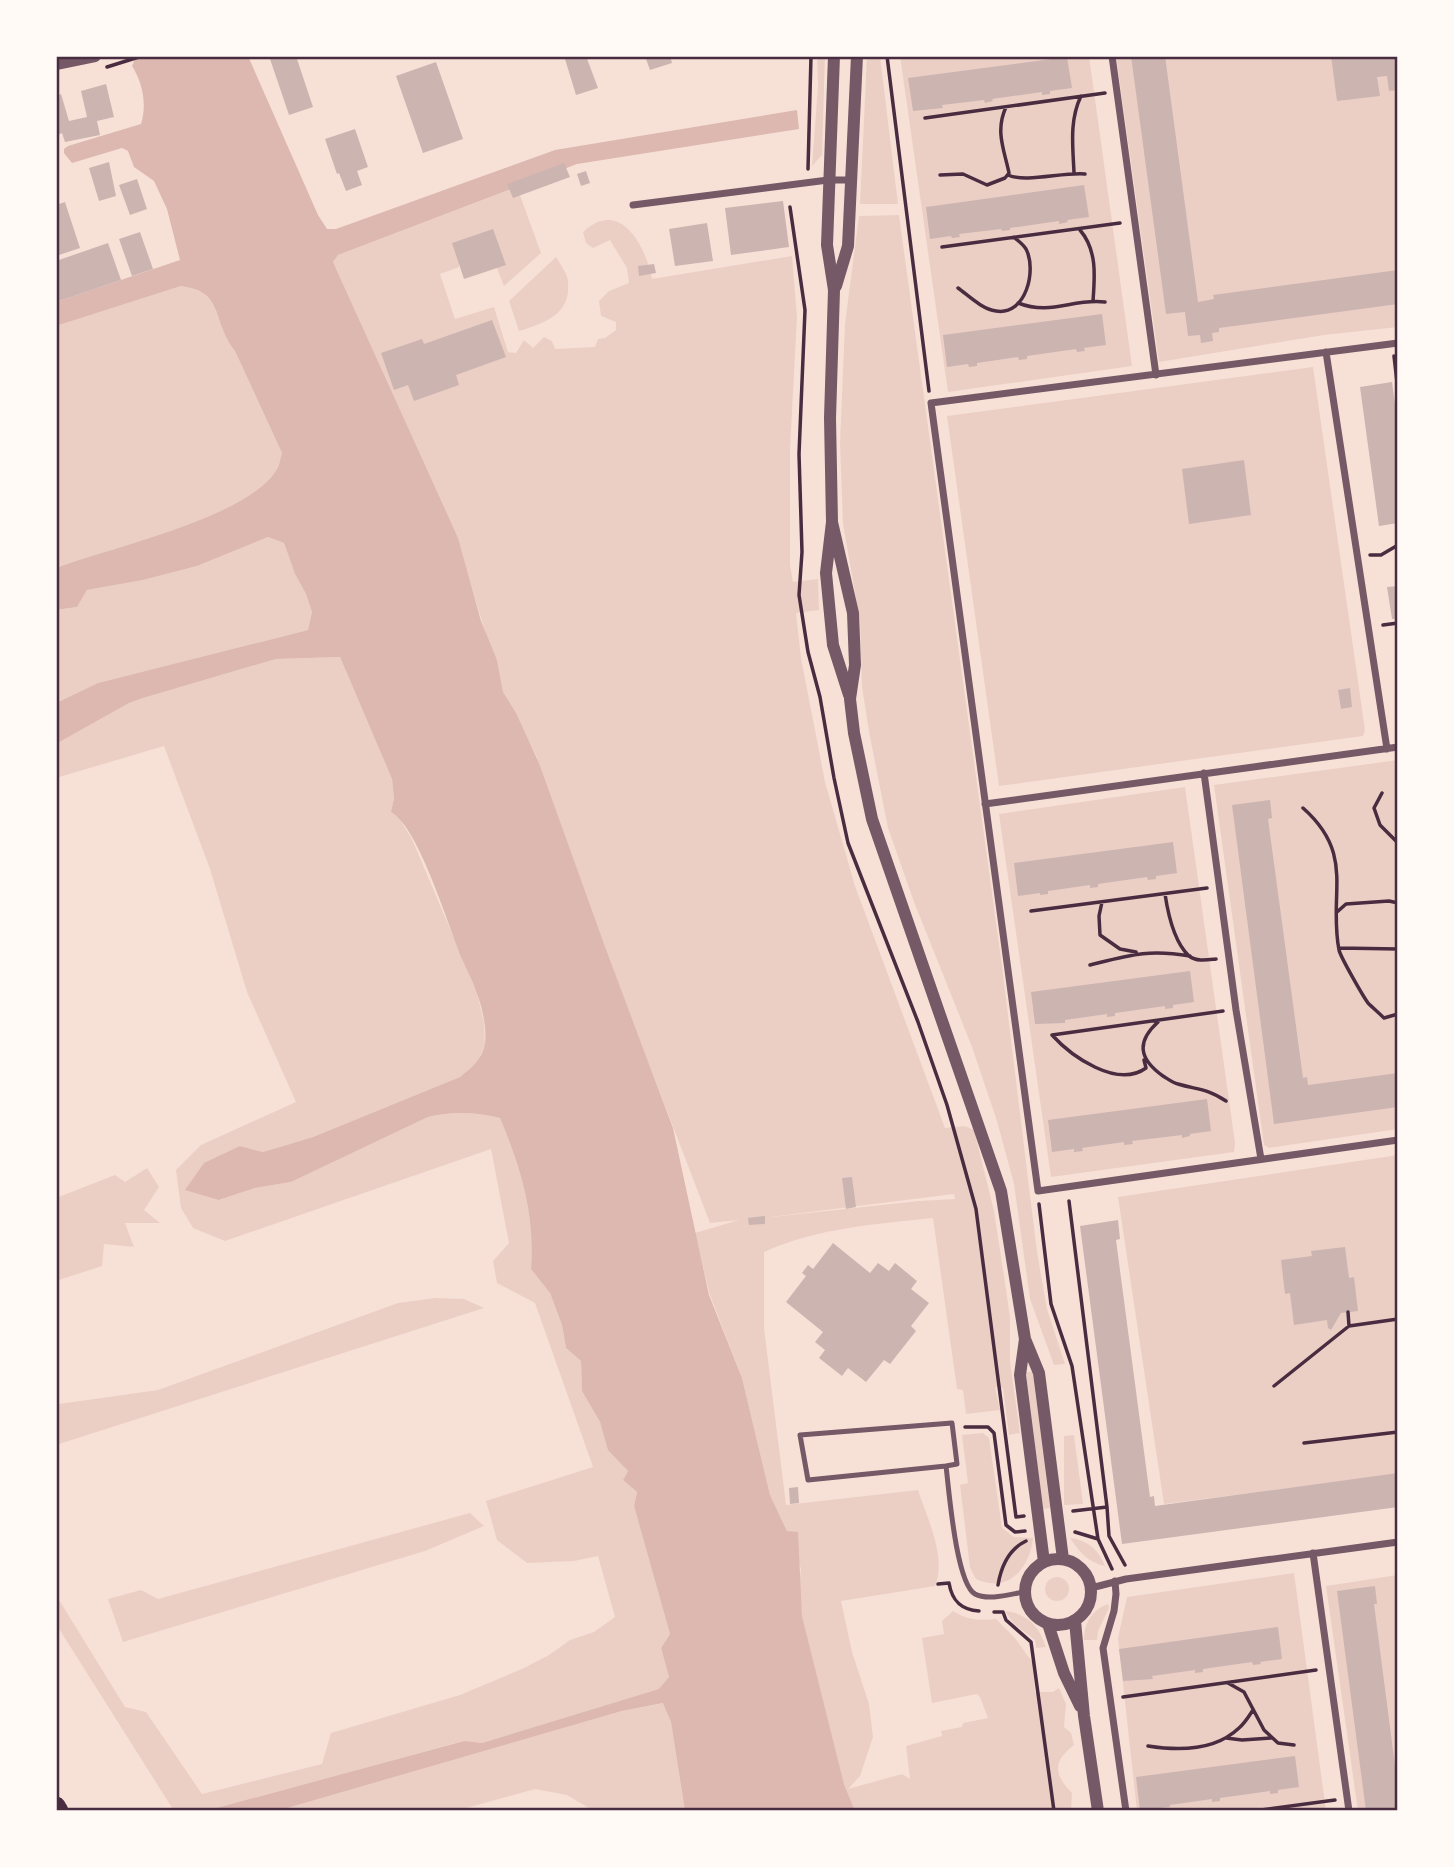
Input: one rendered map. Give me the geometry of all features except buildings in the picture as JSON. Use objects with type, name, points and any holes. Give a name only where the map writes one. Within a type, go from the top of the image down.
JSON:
[{"type":"highway","points":[[56,1806],[59,1811]]},
{"type":"street","points":[[56,64],[95,56]]},
{"type":"street","points":[[834,56],[827,246],[834,290],[830,418],[832,522],[826,572],[828,615],[833,645],[850,699],[854,733],[872,819],[1001,1191],[1025,1339],[1039,1373],[1063,1559]]},
{"type":"street","points":[[834,290],[848,246],[857,56]]},
{"type":"street","points":[[1112,56],[1156,375]]},
{"type":"street","points":[[633,205],[828,180],[853,180]]},
{"type":"street","points":[[1395,344],[931,403],[1038,1191],[1398,1140]]},
{"type":"street","points":[[1326,352],[1387,749]]},
{"type":"street","points":[[832,522],[853,613],[855,665],[850,699]]},
{"type":"street","points":[[985,804],[1398,747]]},
{"type":"street","points":[[1204,773],[1236,1010],[1261,1159]]},
{"type":"street","points":[[1025,1339],[1020,1376],[1044,1562]]},
{"type":"street","points":[[1091,1588],[1115,1581],[1398,1542]]},
{"type":"street","points":[[1313,1553],[1349,1811]]},
{"type":"street","points":[[1063,1559],[1079,1566],[1085,1572],[1091,1588],[1088,1606],[1083,1614],[1075,1621],[1059,1626],[1048,1624],[1031,1612],[1024,1592],[1030,1574],[1044,1562],[1063,1559]]},
{"type":"street","points":[[1115,1581],[1114,1611],[1103,1648],[1126,1811]]},
{"type":"street","points":[[1075,1621],[1084,1716],[1098,1811]]},
{"type":"street","points":[[1048,1624],[1084,1716]]},
{"type":"lane","points":[[952,1423],[957,1464],[946,1466],[808,1480],[800,1435],[952,1423]]},
{"type":"lane","points":[[946,1466],[959,1561],[966,1585],[976,1595],[1024,1592]]},
{"type":"path","points":[[135,59],[142,56]]},
{"type":"path","points":[[807,183],[811,56]]},
{"type":"path","points":[[887,56],[931,403]]},
{"type":"path","points":[[925,118],[1117,91]]},
{"type":"path","points":[[1074,173],[1074,111],[1081,96]]},
{"type":"path","points":[[1006,107],[1000,118],[1000,136],[1008,175]]},
{"type":"path","points":[[940,174],[963,174],[987,185],[1008,175]]},
{"type":"path","points":[[1008,175],[1034,178],[1085,174]]},
{"type":"path","points":[[942,247],[1135,221]]},
{"type":"path","points":[[1079,228],[1091,245],[1094,256],[1093,301]]},
{"type":"path","points":[[958,288],[986,308],[998,312],[1008,310],[1018,303],[1027,291],[1030,268],[1027,250],[1014,237]]},
{"type":"path","points":[[1018,303],[1039,310],[1093,301],[1105,302]]},
{"type":"path","points":[[1395,344],[1398,391]]},
{"type":"path","points":[[1357,556],[1381,555],[1398,545]]},
{"type":"path","points":[[1382,793],[1374,808],[1380,825],[1398,844]]},
{"type":"path","points":[[1303,808],[1328,834],[1334,856],[1338,884],[1340,954],[1367,1002],[1384,1018],[1398,1014]]},
{"type":"path","points":[[1031,911],[1219,887]]},
{"type":"path","points":[[1165,894],[1171,923],[1190,956]]},
{"type":"path","points":[[1337,912],[1346,904],[1397,900]]},
{"type":"path","points":[[1102,902],[1098,916],[1100,935],[1120,949],[1138,953]]},
{"type":"path","points":[[1339,948],[1398,949]]},
{"type":"path","points":[[1090,965],[1138,953],[1158,952],[1190,956],[1200,961],[1229,958]]},
{"type":"path","points":[[1160,1020],[1149,1030],[1142,1046],[1146,1068],[1138,1074],[1124,1075],[1085,1063],[1066,1050],[1052,1035],[1160,1020],[1236,1010]]},
{"type":"path","points":[[1144,1058],[1176,1084],[1213,1092],[1226,1101]]},
{"type":"path","points":[[1067,1187],[1109,1536],[1125,1565]]},
{"type":"path","points":[[1038,1191],[1051,1304],[1072,1366],[1098,1539],[1115,1581]]},
{"type":"path","points":[[1348,1312],[1349,1326]]},
{"type":"path","points":[[1274,1386],[1349,1326],[1398,1319]]},
{"type":"path","points":[[1304,1443],[1398,1432]]},
{"type":"path","points":[[1064,1512],[1107,1507]]},
{"type":"path","points":[[998,1585],[1000,1571],[1006,1561],[1019,1544],[1028,1541],[1026,1516]]},
{"type":"path","points":[[939,1584],[950,1583],[956,1602],[967,1610],[1003,1612],[1006,1620],[1031,1642],[1054,1811]]},
{"type":"path","points":[[1110,1698],[1329,1668]]},
{"type":"path","points":[[1226,1682],[1244,1692],[1271,1738],[1278,1743],[1294,1745]]},
{"type":"path","points":[[1148,1746],[1171,1750],[1196,1748],[1224,1738],[1240,1728],[1253,1710]]},
{"type":"path","points":[[1224,1738],[1271,1738]]},
{"type":"path","points":[[1254,1811],[1347,1798]]},
{"type":"shaded area","points":[[142,56],[248,56],[318,215],[327,229],[336,229],[555,150],[797,110],[799,129],[577,164],[338,255],[333,262],[458,538],[481,621],[497,660],[503,692],[539,763],[673,1128],[709,1295],[742,1378],[770,1495],[787,1531],[798,1532],[802,1616],[844,1784],[855,1811],[685,1811],[671,1722],[663,1703],[622,1711],[277,1811],[213,1809],[464,1741],[482,1743],[659,1689],[669,1677],[661,1648],[670,1634],[634,1506],[637,1492],[623,1480],[628,1471],[608,1450],[600,1422],[582,1391],[581,1361],[566,1348],[562,1325],[550,1293],[531,1269],[531,1229],[525,1192],[500,1118],[464,1113],[428,1117],[291,1182],[255,1188],[219,1200],[185,1190],[204,1163],[240,1146],[263,1152],[313,1137],[460,1077],[482,1054],[485,1030],[475,987],[432,880],[412,837],[402,821],[391,812],[394,798],[392,779],[340,657],[276,659],[143,698],[129,703],[56,744],[56,703],[98,683],[308,630],[312,612],[284,543],[268,537],[197,566],[143,580],[87,590],[77,607],[56,610],[56,568],[176,529],[238,502],[262,486],[278,467],[282,453],[216,309],[205,294],[181,286],[56,326],[56,302],[180,260],[167,209],[154,181],[134,167],[128,151],[122,148],[72,163],[64,153],[68,146],[141,124],[143,94],[132,66],[135,59]]},
{"type":"shaded area","points":[[817,56],[825,56],[822,155],[812,166],[818,86]]},
{"type":"shaded area","points":[[867,56],[880,56],[898,204],[860,204]]},
{"type":"shaded area","points":[[900,56],[1089,56],[1132,366],[948,392]]},
{"type":"shaded area","points":[[1116,56],[1398,56],[1398,327],[1324,335],[1159,362]]},
{"type":"shaded area","points":[[517,187],[541,253],[504,286],[489,248],[459,260],[459,267],[440,274],[455,319],[494,307],[508,352],[516,353],[524,340],[533,348],[544,337],[552,341],[555,349],[595,347],[598,339],[605,338],[616,330],[616,322],[601,316],[599,301],[609,291],[629,283],[627,268],[610,240],[593,248],[586,243],[583,232],[596,223],[609,220],[620,223],[629,230],[644,253],[652,279],[792,256],[797,317],[790,449],[790,565],[793,582],[818,579],[819,610],[796,613],[801,658],[825,782],[855,886],[945,1128],[965,1126],[974,1130],[994,1211],[1006,1289],[1010,1318],[1010,1362],[1020,1433],[1009,1435],[1003,1388],[995,1387],[1000,1410],[966,1414],[963,1390],[957,1389],[933,1218],[847,1228],[804,1237],[764,1252],[764,1328],[786,1505],[918,1490],[937,1550],[939,1563],[935,1586],[841,1601],[852,1652],[869,1704],[873,1737],[860,1776],[848,1789],[902,1774],[910,1779],[906,1746],[942,1736],[941,1731],[962,1727],[963,1723],[988,1718],[977,1694],[932,1703],[922,1638],[944,1634],[942,1621],[953,1611],[974,1619],[996,1619],[1015,1638],[1033,1663],[1035,1692],[1053,1692],[1059,1688],[1066,1704],[1064,1727],[1071,1733],[1074,1745],[1062,1757],[1058,1768],[1061,1780],[1072,1793],[1071,1811],[855,1811],[844,1784],[802,1616],[799,1585],[801,1569],[770,1495],[742,1378],[710,1295],[695,1233],[739,1220],[710,1223],[603,944],[536,755],[503,692],[497,660],[489,644],[444,509],[333,262],[338,255]],"holes":[[[954,1194],[955,1199],[919,1201],[762,1218]]]},
{"type":"shaded area","points":[[899,215],[1002,966],[1037,1252],[1047,1309],[1065,1364],[1054,1365],[1030,1299],[1014,1184],[997,1121],[972,1047],[914,902],[888,828],[862,687],[860,621],[843,524],[840,443],[845,324],[859,216]]},
{"type":"shaded area","points":[[556,257],[568,279],[565,302],[554,316],[519,331],[509,301]]},
{"type":"shaded area","points":[[181,286],[204,294],[216,310],[282,453],[278,467],[262,486],[238,502],[209,516],[56,568],[56,326]]},
{"type":"shaded area","points":[[1313,367],[1365,730],[1363,736],[999,786],[947,416]]},
{"type":"shaded area","points":[[268,537],[284,543],[295,574],[306,594],[312,612],[308,630],[98,683],[56,703],[56,610],[77,607],[87,590],[143,580],[197,566]]},
{"type":"shaded area","points":[[340,657],[392,779],[394,798],[391,812],[398,816],[412,839],[476,990],[484,1022],[485,1045],[478,1062],[460,1077],[313,1137],[263,1152],[240,1146],[220,1200],[255,1188],[291,1182],[428,1117],[464,1113],[500,1118],[525,1192],[531,1229],[531,1269],[550,1293],[562,1325],[566,1348],[581,1361],[582,1391],[600,1422],[608,1449],[628,1471],[623,1480],[637,1492],[634,1506],[670,1634],[661,1648],[669,1677],[660,1689],[482,1743],[463,1741],[214,1811],[174,1811],[56,1624],[56,1595],[125,1707],[146,1712],[202,1794],[322,1764],[331,1733],[460,1695],[524,1668],[570,1640],[594,1632],[615,1617],[598,1556],[574,1561],[527,1563],[497,1540],[486,1501],[593,1467],[535,1303],[497,1283],[493,1261],[509,1243],[491,1149],[225,1241],[193,1228],[181,1208],[176,1170],[201,1145],[296,1102],[247,992],[210,869],[164,746],[56,778],[56,744],[129,703],[276,659]]},
{"type":"shaded area","points":[[1398,760],[1398,1129],[1269,1148],[1264,1145],[1214,785]]},
{"type":"shaded area","points":[[1185,787],[1235,1143],[1234,1152],[1051,1177],[999,814]]},
{"type":"shaded area","points":[[1398,1155],[1398,1474],[1164,1504],[1118,1197]]},
{"type":"shaded area","points":[[147,1168],[159,1187],[144,1210],[160,1223],[125,1223],[134,1247],[104,1244],[102,1266],[56,1281],[56,1198],[115,1175],[125,1182]]},
{"type":"shaded area","points":[[436,1298],[464,1299],[484,1308],[56,1445],[56,1406],[59,1404],[158,1390],[398,1303]]},
{"type":"shaded area","points":[[1026,1372],[1033,1372],[1050,1508],[1043,1509]]},
{"type":"shaded area","points":[[983,1433],[989,1438],[1002,1528],[1014,1537],[1033,1538],[1022,1568],[1007,1581],[998,1583],[976,1579],[970,1568],[960,1485],[968,1483],[962,1435]]},
{"type":"shaded area","points":[[1074,1435],[1083,1504],[1064,1505],[1064,1436]]},
{"type":"shaded area","points":[[470,1513],[484,1526],[425,1551],[123,1642],[108,1599],[141,1590],[158,1599]]},
{"type":"shaded area","points":[[1070,1538],[1092,1547],[1105,1566],[1085,1556]]},
{"type":"shaded area","points":[[1294,1573],[1326,1811],[1137,1811],[1118,1638],[1127,1597]]},
{"type":"shaded area","points":[[1398,1575],[1398,1811],[1358,1811],[1326,1586]]},
{"type":"shaded area","points":[[1057,1577],[1068,1584],[1069,1589],[1062,1600],[1057,1601],[1046,1594],[1045,1589],[1052,1578]]},
{"type":"shaded area","points":[[1108,1604],[1109,1608],[1098,1631],[1097,1640],[1084,1640],[1085,1628],[1090,1618]]},
{"type":"shaded area","points":[[1005,1611],[1020,1615],[1031,1622],[1046,1647],[1036,1648],[1035,1640],[1014,1624]]},
{"type":"shaded area","points":[[664,1703],[671,1722],[685,1811],[594,1811],[567,1795],[535,1789],[455,1811],[277,1811],[622,1711]]}]
